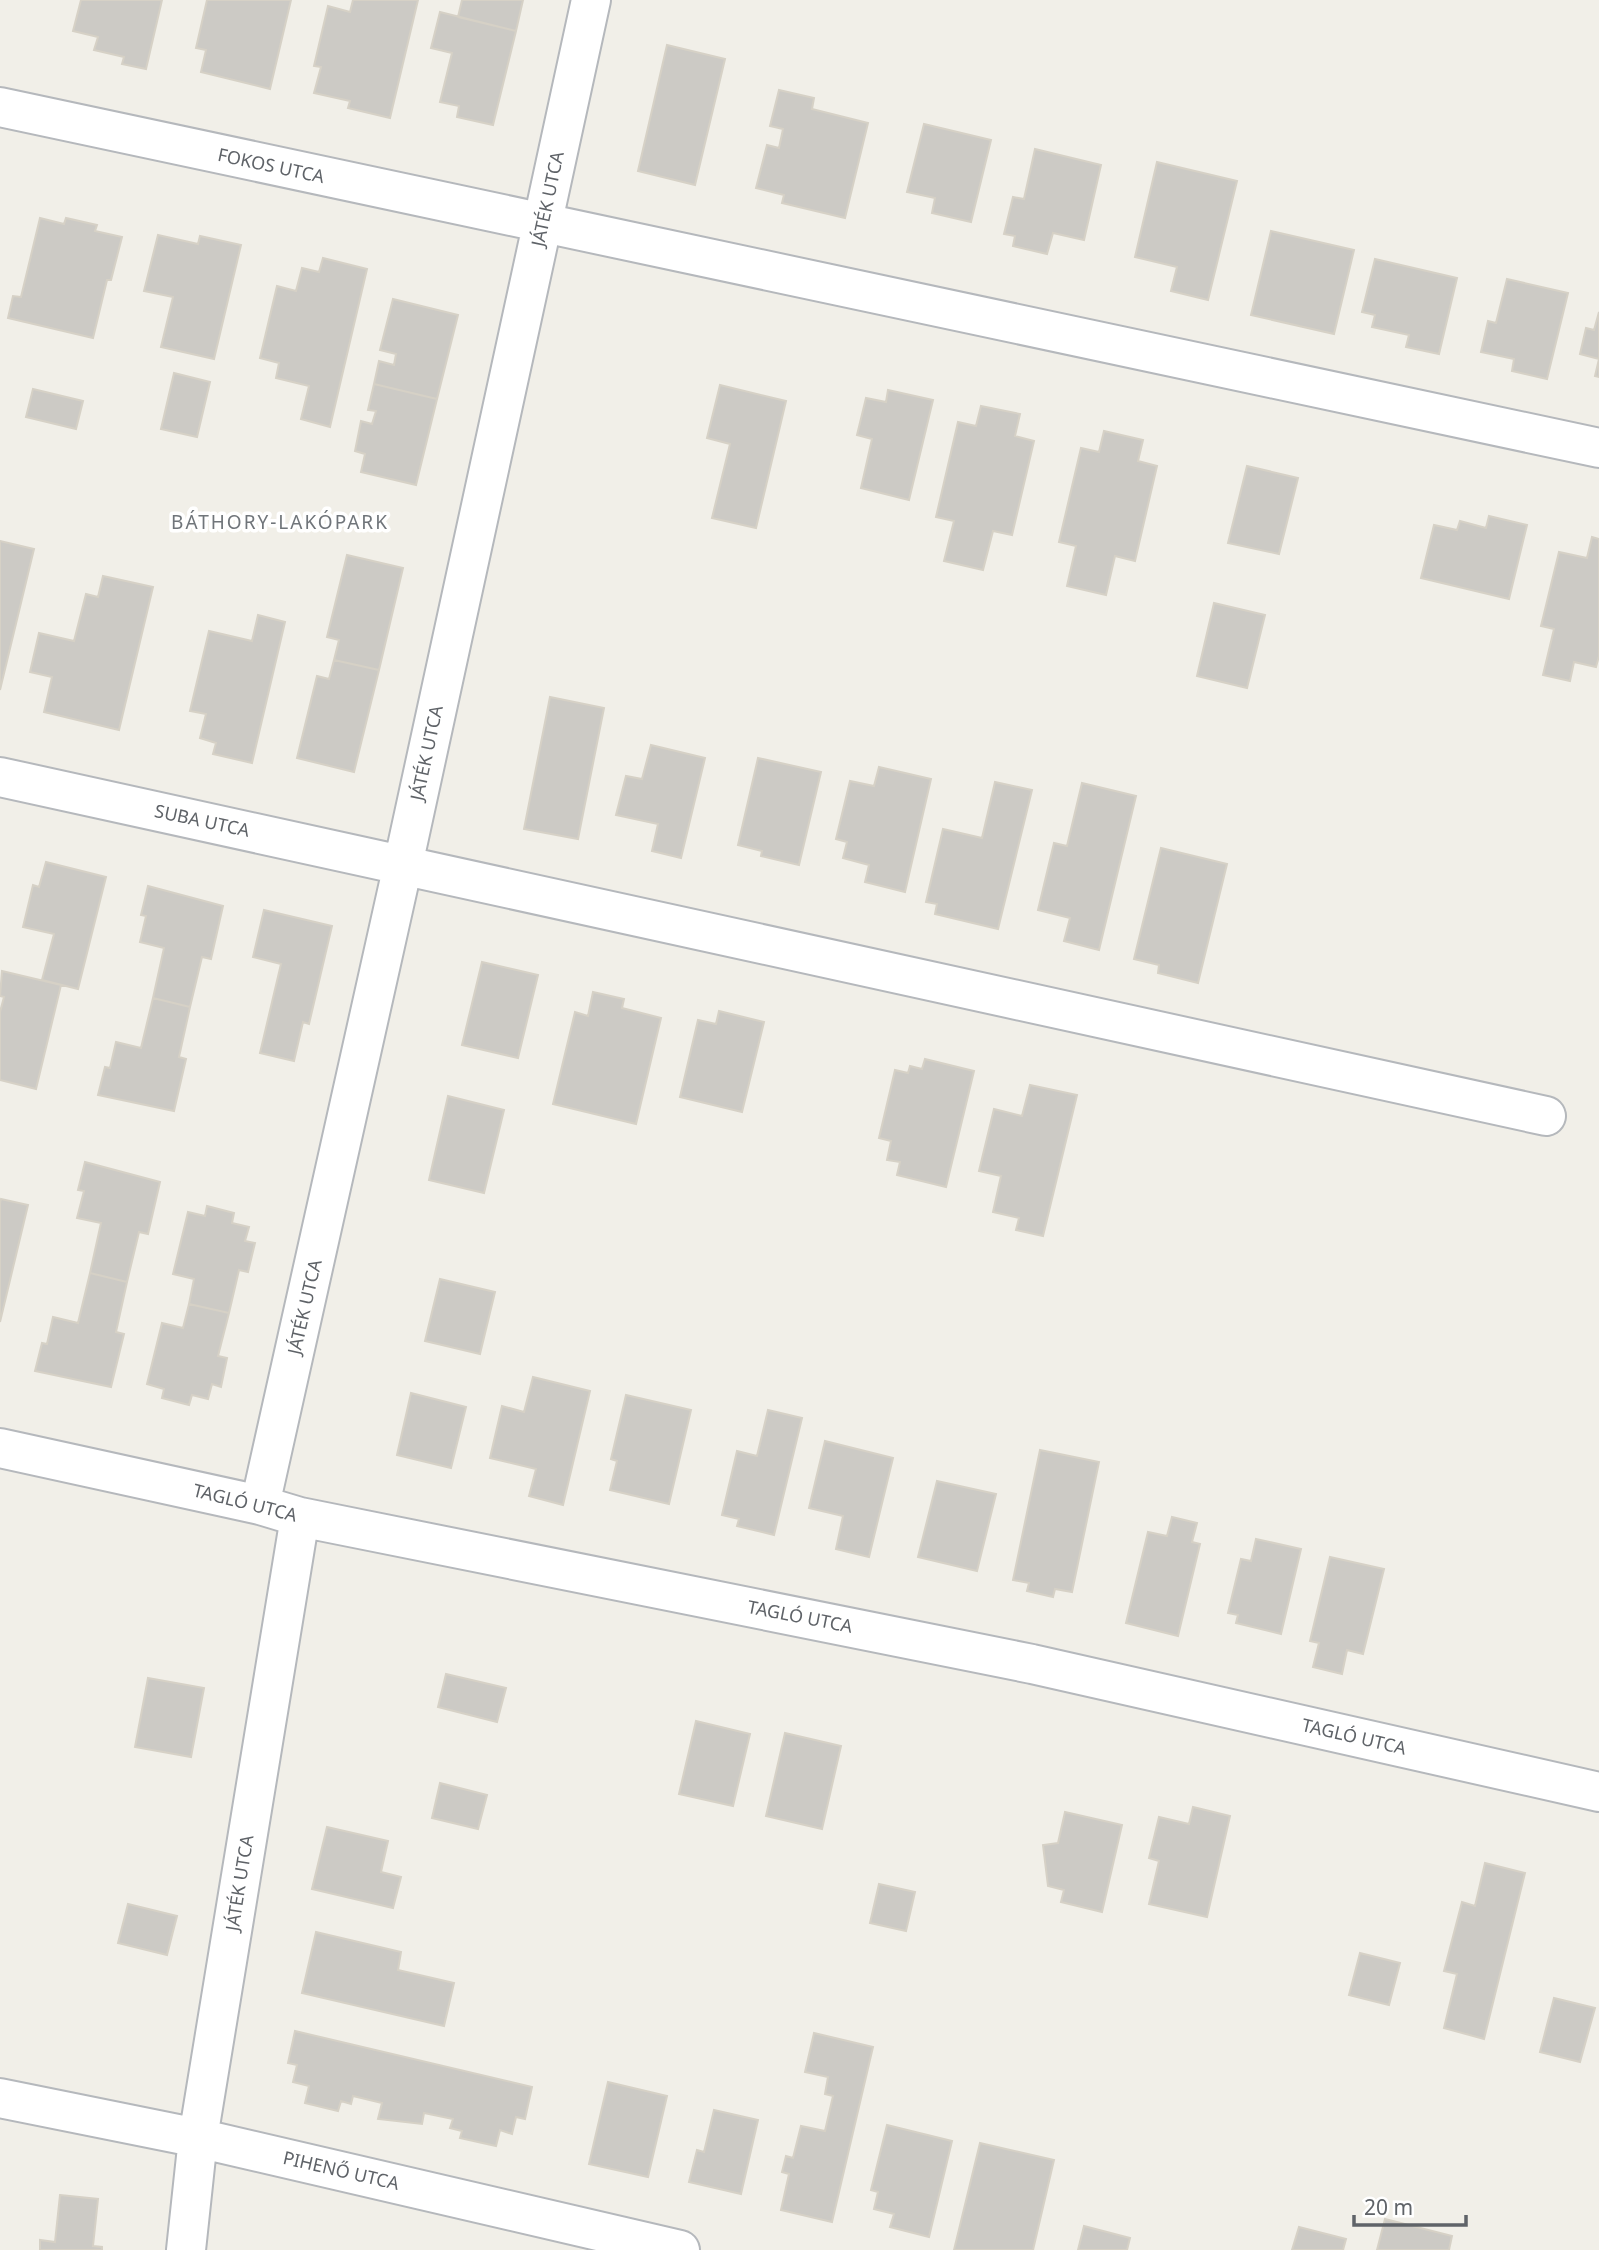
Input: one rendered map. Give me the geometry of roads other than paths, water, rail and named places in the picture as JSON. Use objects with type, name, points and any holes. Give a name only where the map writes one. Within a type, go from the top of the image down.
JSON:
[{"type":"street","name":"JÁTÉK UTCA","points":[[260,1505],[403,865],[591,0]]},
{"type":"street","name":"FOKOS UTCA","points":[[0,107],[1599,448]]},
{"type":"street","name":"SUBA UTCA","points":[[0,777],[1546,1116]]},
{"type":"street","name":"TAGLÓ UTCA","points":[[0,1448],[260,1505],[300,1517],[1032,1664],[1599,1792]]},
{"type":"street","name":"JÁTÉK UTCA","points":[[186,2250],[198,2138],[300,1517]]},
{"type":"street","name":"PIHENŐ UTCA","points":[[0,2098],[198,2138],[680,2250]]},
{"type":"district","name":"BÁTHORY-LAKÓPARK","points":[[280,522]]}]
